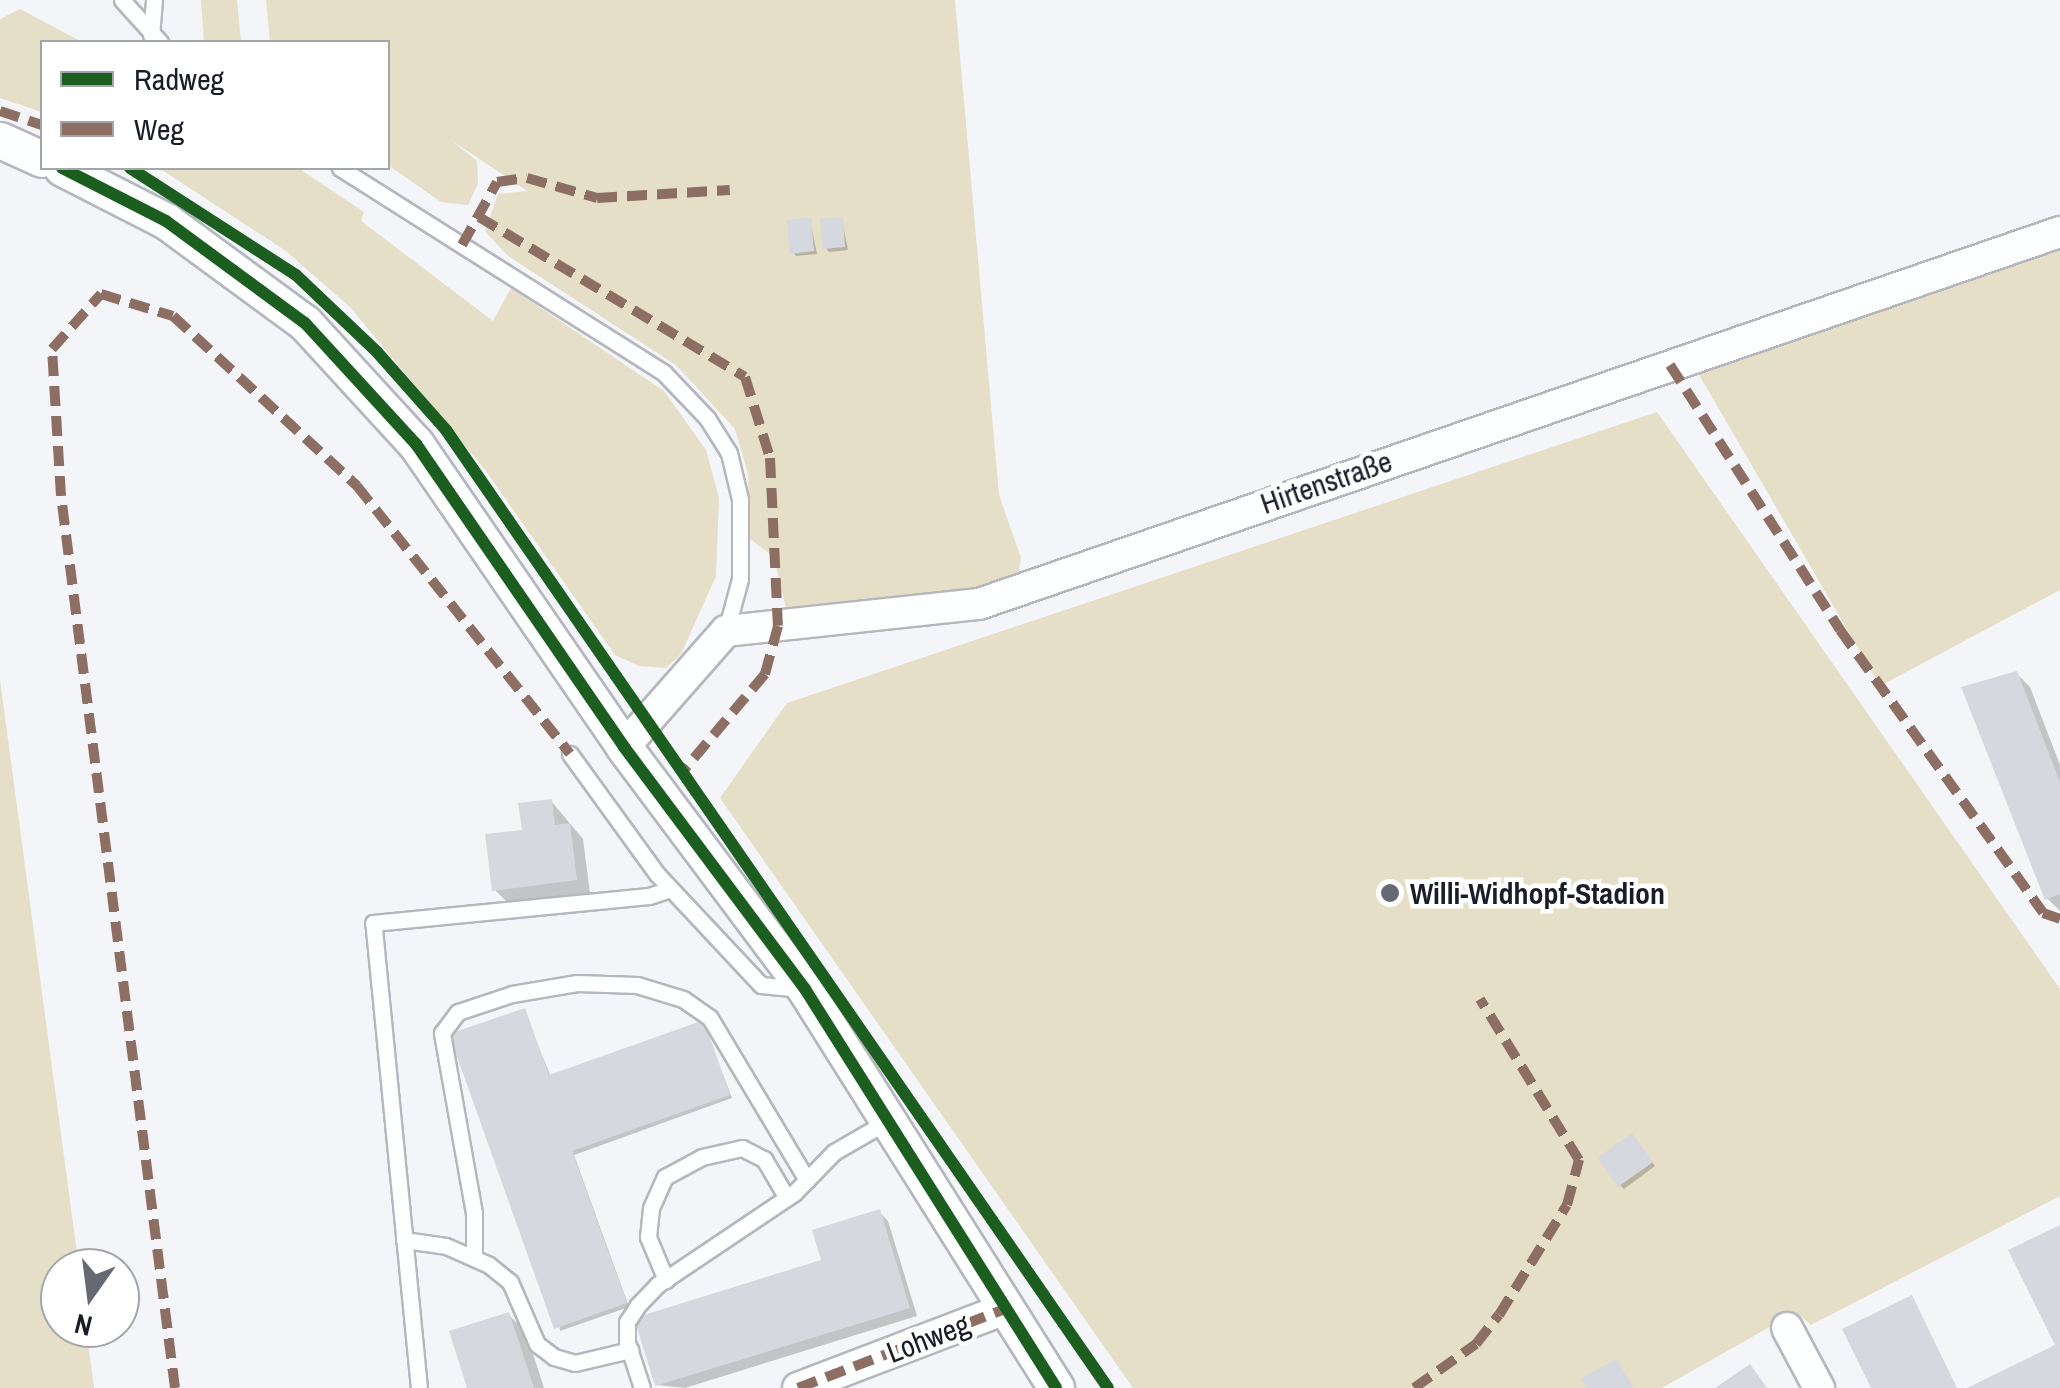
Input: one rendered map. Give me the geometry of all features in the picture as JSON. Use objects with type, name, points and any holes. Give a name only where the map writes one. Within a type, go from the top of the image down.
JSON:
[{"type":"street","points":[[0,140],[40,158]]},
{"type":"street","points":[[66,170],[166,221],[305,324],[416,444],[624,747],[805,989],[1002,1310],[1056,1388]]},
{"type":"street","name":"Hirtenstraße","points":[[726,631],[979,604],[2060,232]]},
{"type":"street","points":[[624,747],[726,631]]},
{"type":"street","name":"Lohweg","points":[[798,1388],[1002,1310]]},
{"type":"street","points":[[1788,1328],[1819,1388]]},
{"type":"lane","points":[[122,0],[156,39]]},
{"type":"lane","points":[[154,0],[156,39]]},
{"type":"lane","points":[[343,170],[664,373],[707,418],[729,454],[740,500],[740,579],[726,631]]},
{"type":"lane","points":[[570,754],[670,889],[760,985],[805,989]]},
{"type":"lane","points":[[418,1388],[373,924],[649,896],[670,889]]},
{"type":"lane","points":[[474,1258],[474,1213],[442,1033],[458,1012],[512,994],[576,984],[637,986],[683,1000],[710,1018],[807,1180]]},
{"type":"lane","points":[[642,1388],[630,1350],[628,1322],[666,1280],[788,1198],[834,1152],[886,1122]]},
{"type":"lane","points":[[666,1280],[648,1237],[650,1208],[665,1177],[702,1158],[742,1148],[764,1160],[788,1198]]},
{"type":"lane","points":[[404,1240],[474,1258],[510,1282],[538,1344],[554,1357],[575,1362],[630,1350]]},
{"type":"shaded area","points":[[201,0],[237,0],[241,40],[204,40]]},
{"type":"shaded area","points":[[266,0],[955,0],[999,495],[1021,558],[1017,579],[1008,586],[787,613],[774,557],[750,539],[748,474],[735,429],[676,365],[508,256],[485,231],[498,194],[527,191],[451,140],[477,161],[478,184],[468,205],[441,202],[390,166],[390,40],[270,40]]},
{"type":"shaded area","points":[[20,9],[78,40],[40,40],[40,111],[0,98],[0,19]]},
{"type":"shaded area","points":[[162,170],[301,170],[364,212],[361,221],[493,321],[511,288],[664,391],[706,450],[719,498],[716,576],[681,654],[666,668],[639,666],[615,655],[486,471],[350,307],[286,251]]},
{"type":"shaded area","points":[[2060,246],[2060,590],[1880,686],[1694,366]]},
{"type":"shaded area","name":"Willi-Widhopf-Stadion","points":[[1657,412],[2060,989],[2060,1196],[1811,1325],[1796,1312],[1662,1388],[1133,1388],[720,798],[787,703]]},
{"type":"shaded area","points":[[0,680],[76,1248],[40,1248],[40,1348],[89,1348],[94,1388],[0,1388]]},
{"type":"building","points":[[811,217],[814,251],[790,254],[787,220]]},
{"type":"building","points":[[843,217],[845,247],[823,249],[820,219]]},
{"type":"building","points":[[2017,671],[2060,782],[2060,894],[2045,900],[1961,687]]},
{"type":"building","points":[[552,799],[555,825],[570,823],[577,880],[492,891],[485,834],[522,830],[518,803]]},
{"type":"building","points":[[525,1008],[549,1075],[704,1020],[730,1095],[572,1151],[627,1303],[554,1329],[449,1034]]},
{"type":"building","points":[[1632,1133],[1653,1162],[1618,1187],[1597,1158]]},
{"type":"building","points":[[880,1209],[910,1308],[655,1386],[634,1318],[821,1260],[812,1230]]},
{"type":"building","points":[[2060,1225],[2060,1388],[1967,1388],[2055,1345],[2008,1250]]},
{"type":"building","points":[[1912,1295],[1957,1388],[1871,1388],[1842,1329]]},
{"type":"building","points":[[509,1312],[534,1388],[467,1388],[449,1331]]},
{"type":"building","points":[[1617,1359],[1633,1388],[1587,1388],[1581,1378]]},
{"type":"building","points":[[1750,1364],[1767,1388],[1715,1388]]},
{"type":"marked path","points":[[0,111],[40,124]]},
{"type":"marked path","points":[[462,245],[497,182],[527,178],[597,198],[730,190]]},
{"type":"marked path","points":[[479,217],[745,377],[770,458],[778,626],[765,674],[683,771]]},
{"type":"marked path","points":[[175,1388],[61,496],[52,349],[101,294],[173,316],[357,486],[570,754]]},
{"type":"marked path","points":[[1670,365],[1840,630],[2043,913],[2060,919]]},
{"type":"marked path","points":[[1414,1388],[1476,1344],[1499,1315],[1567,1205],[1579,1160],[1480,999]]},
{"type":"marked path","points":[[798,1388],[1002,1310]]},
{"type":"cycle path","points":[[66,170],[166,221],[305,323],[416,444],[624,747],[805,989],[1056,1388]]},
{"type":"cycle path","points":[[133,170],[296,275],[377,352],[446,430],[1108,1388]]},
{"type":"place","name":"Willi-Widhopf-Stadion","points":[[1390,893]]}]
